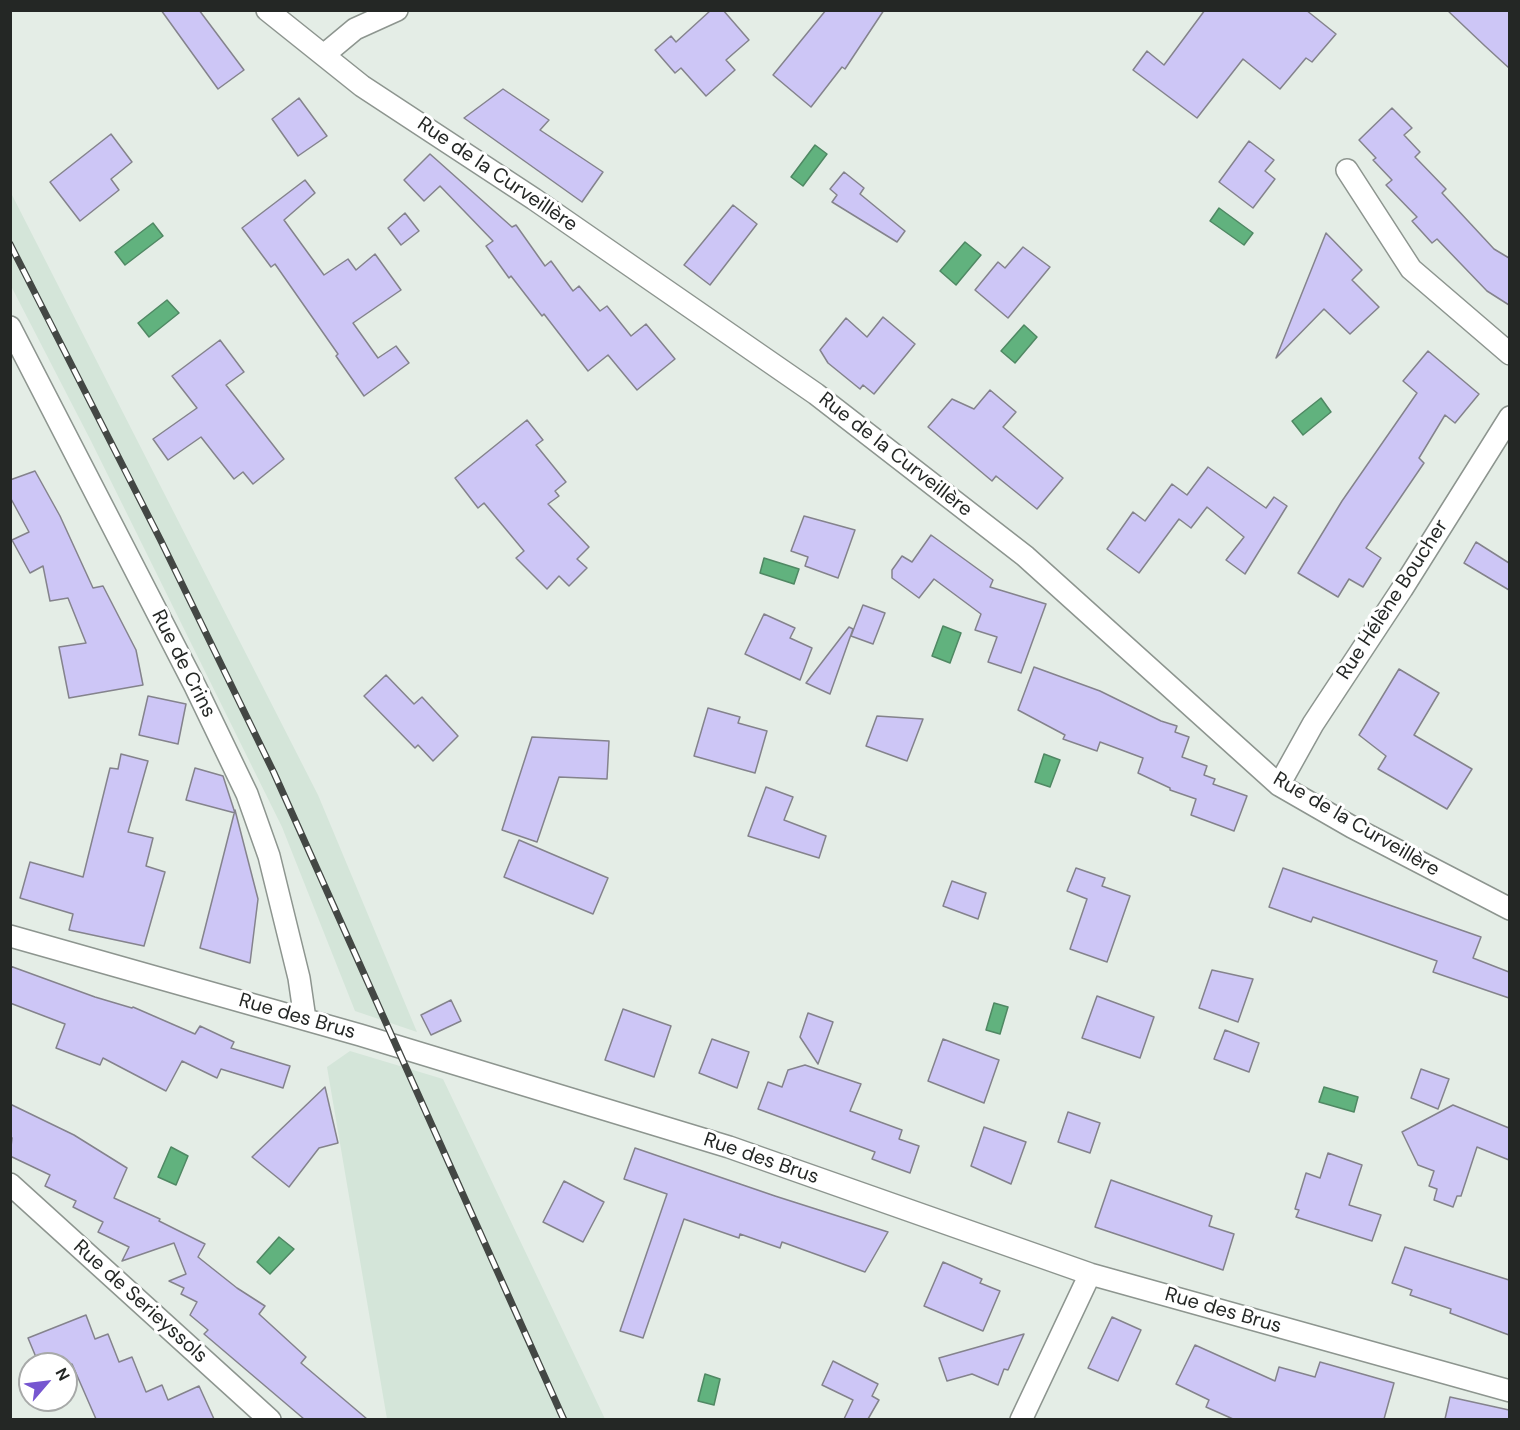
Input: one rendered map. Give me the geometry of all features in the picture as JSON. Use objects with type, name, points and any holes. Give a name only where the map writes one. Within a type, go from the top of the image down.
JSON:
[{"type":"street","name":"Rue de la Curveillère","points":[[267,10],[325,54],[362,86],[534,199],[816,394],[1024,556],[1279,785],[1352,827],[1509,909]]},
{"type":"street","points":[[325,54],[355,29],[397,10]]},
{"type":"street","points":[[1347,170],[1411,269],[1509,354]]},
{"type":"street","name":"Rue de Crins","points":[[10,327],[195,686],[248,794],[268,856],[299,978],[305,1019]]},
{"type":"street","name":"Rue Hélène Boucher","points":[[1279,785],[1313,724],[1402,589],[1509,417]]},
{"type":"street","name":"Rue des Brus","points":[[10,936],[305,1019],[729,1147],[1090,1274],[1509,1391]]},
{"type":"street","name":"Rue de Serieyssols","points":[[10,1184],[270,1419]]},
{"type":"street","points":[[1021,1419],[1090,1274]]},
{"type":"shaded area","points":[[815,145],[827,154],[803,186],[791,177]]},
{"type":"shaded area","points":[[11,193],[318,795],[417,1032],[355,1011],[282,827],[91,441],[11,286]]},
{"type":"shaded area","points":[[1219,208],[1253,233],[1244,245],[1210,221]]},
{"type":"shaded area","points":[[153,223],[163,236],[125,265],[115,252]]},
{"type":"shaded area","points":[[965,242],[981,255],[956,285],[940,271]]},
{"type":"shaded area","points":[[167,300],[179,313],[149,337],[138,323]]},
{"type":"shaded area","points":[[1024,325],[1037,337],[1015,363],[1001,351]]},
{"type":"shaded area","points":[[1321,398],[1331,412],[1303,435],[1292,421]]},
{"type":"shaded area","points":[[764,558],[799,569],[794,584],[760,573]]},
{"type":"shaded area","points":[[943,626],[961,633],[950,663],[932,656]]},
{"type":"shaded area","points":[[1044,754],[1060,760],[1050,787],[1035,782]]},
{"type":"shaded area","points":[[994,1003],[1008,1007],[1000,1034],[986,1030]]},
{"type":"shaded area","points":[[350,1051],[443,1079],[605,1419],[387,1419],[327,1067]]},
{"type":"shaded area","points":[[1324,1087],[1358,1097],[1354,1112],[1319,1102]]},
{"type":"shaded area","points":[[171,1147],[188,1156],[176,1185],[158,1177]]},
{"type":"shaded area","points":[[279,1237],[294,1249],[270,1274],[257,1262]]},
{"type":"shaded area","points":[[705,1374],[720,1379],[714,1405],[698,1401]]},
{"type":"building","points":[[161,10],[199,10],[244,70],[218,89]]},
{"type":"building","points":[[711,10],[723,10],[749,40],[726,60],[735,70],[706,96],[681,68],[675,73],[655,50],[671,36],[676,42]]},
{"type":"building","points":[[826,10],[884,10],[845,69],[842,67],[811,107],[773,75]]},
{"type":"building","points":[[1205,10],[1306,10],[1336,34],[1312,62],[1306,58],[1280,89],[1243,59],[1197,118],[1133,70],[1147,51],[1164,65]]},
{"type":"building","points":[[1447,10],[1509,10],[1509,68],[1485,46]]},
{"type":"building","points":[[503,89],[549,120],[540,130],[603,172],[582,202],[464,118]]},
{"type":"building","points":[[299,98],[327,136],[298,156],[272,119]]},
{"type":"building","points":[[1392,108],[1412,128],[1404,135],[1420,152],[1415,157],[1446,189],[1442,193],[1494,249],[1509,258],[1509,305],[1487,291],[1437,239],[1432,243],[1412,221],[1417,217],[1386,185],[1392,180],[1373,160],[1376,158],[1359,140]]},
{"type":"building","points":[[111,134],[132,162],[111,179],[119,190],[80,221],[50,182]]},
{"type":"building","points":[[1249,141],[1274,160],[1265,171],[1275,179],[1253,208],[1219,182]]},
{"type":"building","points":[[430,154],[512,227],[516,225],[545,266],[551,261],[573,291],[579,286],[600,311],[607,306],[631,336],[646,324],[675,359],[637,390],[608,355],[588,371],[544,314],[542,316],[511,276],[509,278],[486,246],[493,241],[440,186],[424,201],[404,180]]},
{"type":"building","points":[[844,172],[864,188],[860,194],[905,231],[897,242],[832,202],[837,195],[830,189]]},
{"type":"building","points":[[305,180],[315,193],[284,220],[324,275],[348,259],[356,270],[375,254],[401,290],[353,323],[378,358],[396,346],[409,363],[364,396],[336,356],[338,354],[275,264],[271,267],[242,228]]},
{"type":"building","points":[[733,205],[757,224],[710,285],[684,265]]},
{"type":"building","points":[[405,213],[419,231],[401,245],[388,228]]},
{"type":"building","points":[[1326,233],[1362,270],[1352,280],[1379,307],[1350,334],[1324,309],[1276,358]]},
{"type":"building","points":[[1023,247],[1050,267],[1008,318],[975,290],[998,262],[1005,268]]},
{"type":"building","points":[[883,317],[915,344],[874,394],[863,385],[860,389],[828,363],[820,350],[846,318],[867,337]]},
{"type":"building","points":[[220,340],[244,372],[226,385],[284,459],[253,484],[243,472],[234,479],[201,437],[168,460],[153,439],[197,408],[172,376]]},
{"type":"building","points":[[1428,351],[1479,394],[1455,423],[1445,415],[1419,458],[1424,463],[1366,548],[1381,558],[1363,587],[1349,579],[1338,597],[1298,573],[1342,501],[1417,393],[1403,381]]},
{"type":"building","points":[[990,390],[1016,412],[1003,427],[1063,478],[1037,509],[996,476],[992,481],[928,427],[952,399],[974,409]]},
{"type":"building","points":[[527,420],[543,440],[536,445],[566,482],[555,491],[559,496],[548,504],[589,547],[577,559],[587,568],[569,586],[559,576],[547,589],[516,558],[524,551],[484,503],[478,508],[455,478]]},
{"type":"building","points":[[1208,467],[1266,508],[1274,497],[1287,506],[1245,574],[1226,560],[1244,537],[1207,507],[1191,528],[1179,519],[1139,573],[1107,549],[1133,512],[1145,521],[1172,484],[1187,495]]},
{"type":"building","points":[[35,471],[60,516],[93,588],[103,586],[136,650],[143,685],[69,698],[59,647],[86,643],[68,598],[50,601],[43,566],[30,573],[12,540],[29,532],[10,497],[10,480]]},
{"type":"building","points":[[804,516],[855,530],[838,578],[805,566],[808,557],[791,551]]},
{"type":"building","points":[[931,535],[993,580],[990,587],[1046,604],[1021,673],[988,662],[997,637],[975,630],[981,614],[934,579],[919,598],[892,578],[892,570],[902,556],[912,562]]},
{"type":"building","points":[[1476,542],[1509,563],[1509,590],[1464,563]]},
{"type":"building","points":[[863,605],[885,613],[873,644],[851,636]]},
{"type":"building","points":[[764,614],[795,628],[790,638],[812,648],[800,680],[745,654]]},
{"type":"building","points":[[849,627],[853,629],[830,694],[806,683]]},
{"type":"building","points":[[1034,667],[1100,691],[1161,721],[1177,726],[1175,732],[1189,737],[1182,757],[1207,766],[1204,775],[1215,779],[1213,784],[1247,796],[1234,831],[1191,815],[1196,799],[1170,790],[1138,773],[1143,758],[1100,742],[1097,751],[1063,739],[1065,735],[1018,710]]},
{"type":"building","points":[[1399,669],[1439,693],[1414,735],[1472,769],[1447,809],[1378,769],[1386,756],[1359,735]]},
{"type":"building","points":[[386,675],[414,704],[422,697],[458,736],[433,761],[418,745],[415,748],[364,696]]},
{"type":"building","points":[[148,696],[186,704],[178,744],[139,735]]},
{"type":"building","points":[[708,708],[740,717],[738,723],[767,731],[755,773],[694,756]]},
{"type":"building","points":[[877,716],[923,719],[907,761],[866,746]]},
{"type":"building","points":[[532,737],[609,741],[607,779],[559,777],[537,842],[502,830]]},
{"type":"building","points":[[121,754],[148,761],[128,832],[153,838],[146,866],[165,872],[144,946],[69,930],[73,914],[20,898],[30,862],[83,877],[110,768],[118,769]]},
{"type":"building","points":[[195,768],[223,776],[235,813],[186,800]]},
{"type":"building","points":[[766,787],[793,797],[784,820],[826,836],[819,858],[748,836]]},
{"type":"building","points":[[235,810],[258,899],[250,963],[200,948]]},
{"type":"building","points":[[519,840],[608,878],[593,914],[504,877]]},
{"type":"building","points":[[1076,868],[1105,878],[1102,886],[1130,896],[1107,962],[1070,949],[1087,899],[1067,891]]},
{"type":"building","points":[[1283,868],[1481,937],[1473,958],[1509,972],[1509,998],[1433,972],[1437,961],[1313,917],[1311,922],[1269,907]]},
{"type":"building","points":[[952,881],[986,893],[978,919],[943,906]]},
{"type":"building","points":[[10,966],[95,997],[133,1007],[195,1034],[200,1026],[234,1042],[231,1048],[290,1066],[283,1088],[221,1069],[217,1078],[182,1061],[166,1091],[103,1058],[100,1065],[56,1048],[65,1024],[10,1003]]},
{"type":"building","points":[[1212,970],[1253,979],[1238,1022],[1199,1008]]},
{"type":"building","points":[[1097,996],[1154,1017],[1140,1058],[1082,1038]]},
{"type":"building","points":[[451,1000],[461,1021],[431,1035],[421,1015]]},
{"type":"building","points":[[623,1009],[671,1026],[654,1077],[605,1060]]},
{"type":"building","points":[[808,1013],[833,1022],[818,1064],[800,1037]]},
{"type":"building","points":[[1225,1030],[1259,1043],[1249,1072],[1214,1059]]},
{"type":"building","points":[[712,1039],[749,1052],[737,1088],[699,1073]]},
{"type":"building","points":[[943,1039],[999,1060],[984,1103],[928,1081]]},
{"type":"building","points":[[805,1065],[861,1084],[850,1111],[902,1130],[899,1139],[919,1146],[910,1173],[872,1159],[875,1152],[758,1109],[768,1082],[782,1087],[788,1070]]},
{"type":"building","points":[[1421,1069],[1449,1079],[1438,1109],[1411,1098]]},
{"type":"building","points":[[325,1087],[338,1143],[319,1148],[289,1187],[252,1157]]},
{"type":"building","points":[[10,1104],[74,1135],[127,1168],[114,1198],[160,1219],[159,1221],[205,1244],[198,1257],[237,1288],[265,1306],[259,1314],[306,1357],[301,1363],[367,1419],[304,1419],[204,1334],[208,1330],[190,1315],[197,1302],[181,1294],[184,1288],[169,1281],[186,1274],[174,1243],[122,1261],[129,1247],[98,1232],[103,1222],[73,1207],[76,1201],[45,1186],[50,1175],[10,1156],[12,1138],[10,1137]]},
{"type":"building","points":[[1453,1105],[1509,1128],[1509,1160],[1477,1147],[1461,1196],[1457,1196],[1453,1207],[1434,1200],[1437,1189],[1429,1186],[1434,1171],[1418,1165],[1402,1132]]},
{"type":"building","points":[[1068,1112],[1100,1123],[1090,1153],[1058,1142]]},
{"type":"building","points":[[984,1127],[1026,1142],[1011,1184],[971,1166]]},
{"type":"building","points":[[635,1148],[888,1232],[865,1272],[782,1242],[780,1248],[740,1234],[739,1238],[684,1219],[643,1338],[620,1331],[667,1194],[624,1179]]},
{"type":"building","points":[[1328,1153],[1362,1165],[1349,1205],[1381,1215],[1372,1241],[1296,1217],[1299,1210],[1295,1209],[1306,1173],[1320,1178]]},
{"type":"building","points":[[1111,1180],[1212,1216],[1209,1226],[1234,1234],[1223,1270],[1095,1227]]},
{"type":"building","points":[[564,1181],[604,1202],[583,1242],[543,1222]]},
{"type":"building","points":[[1405,1247],[1509,1280],[1509,1335],[1450,1313],[1451,1309],[1410,1295],[1412,1290],[1392,1283]]},
{"type":"building","points":[[943,1262],[982,1279],[980,1283],[1000,1291],[983,1331],[924,1306]]},
{"type":"building","points":[[86,1315],[95,1339],[108,1334],[119,1362],[132,1357],[146,1392],[162,1385],[168,1400],[199,1386],[214,1419],[96,1419],[78,1378],[78,1352],[34,1352],[28,1338]]},
{"type":"building","points":[[1112,1317],[1141,1330],[1118,1381],[1088,1368]]},
{"type":"building","points":[[1024,1334],[1008,1370],[1004,1369],[998,1385],[972,1374],[947,1381],[939,1358]]},
{"type":"building","points":[[1195,1345],[1275,1381],[1279,1367],[1315,1377],[1320,1362],[1394,1383],[1384,1419],[1233,1419],[1206,1407],[1209,1400],[1176,1384]]},
{"type":"building","points":[[833,1361],[878,1384],[872,1396],[879,1400],[868,1419],[844,1419],[853,1400],[822,1385]]},
{"type":"building","points":[[1450,1397],[1509,1410],[1509,1419],[1445,1419]]},
{"type":"railway","points":[[10,244],[161,541],[274,773],[564,1420]]}]
